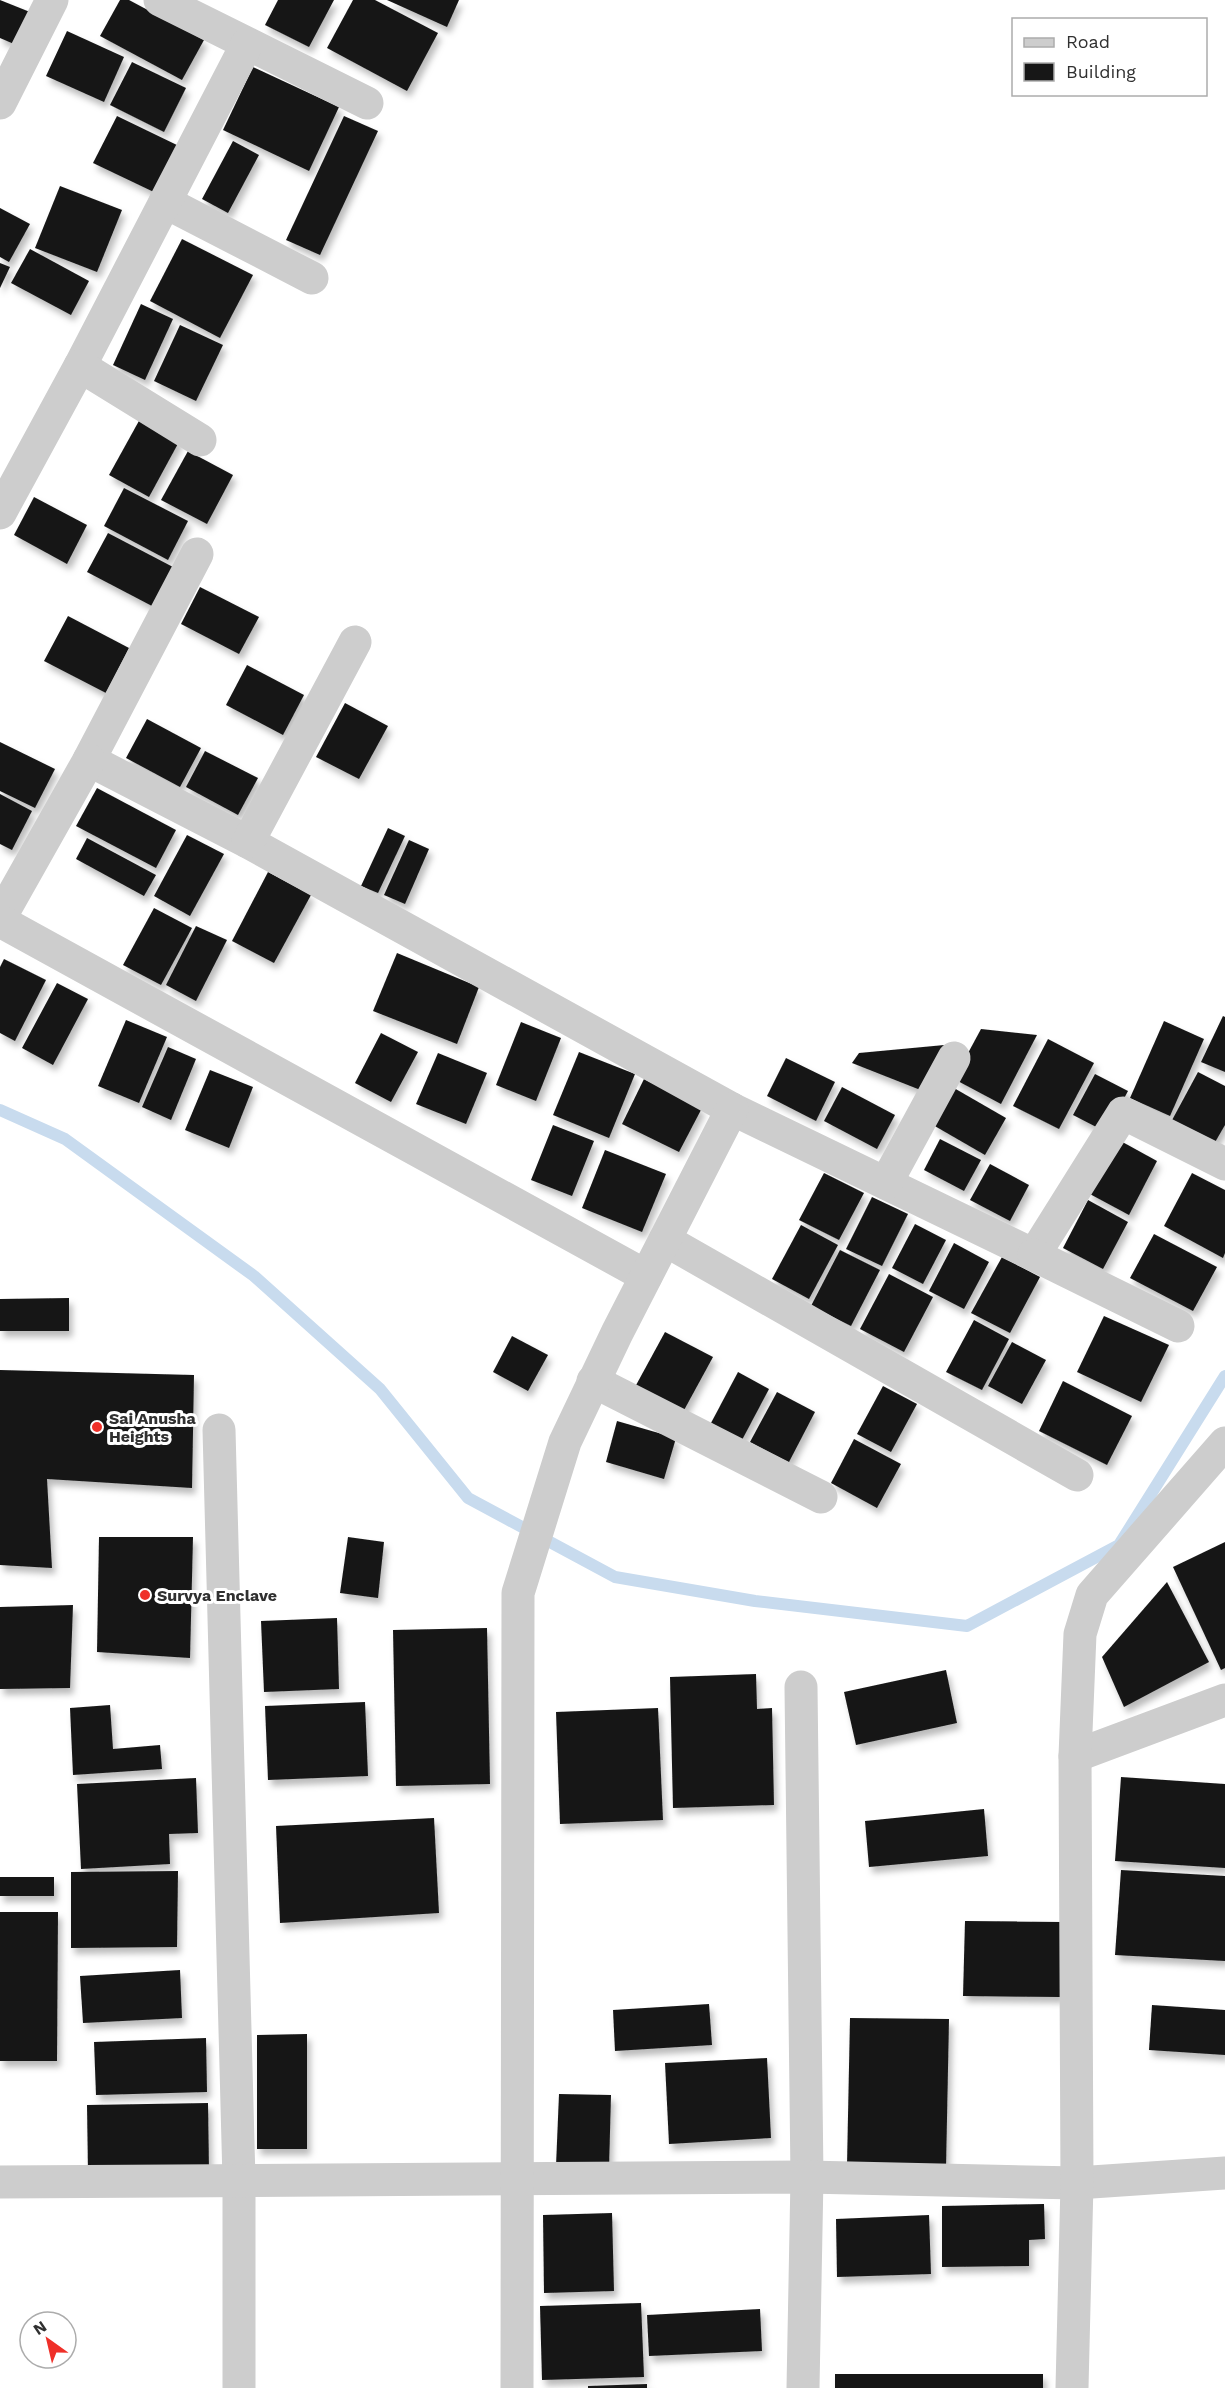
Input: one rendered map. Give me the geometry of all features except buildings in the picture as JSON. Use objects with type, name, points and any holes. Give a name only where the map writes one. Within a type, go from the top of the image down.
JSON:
[{"type":"street","points":[[0,103],[52,0]]},
{"type":"street","points":[[160,0],[367,103]]},
{"type":"street","points":[[0,513],[80,366],[247,44]]},
{"type":"street","points":[[165,202],[312,278]]},
{"type":"street","points":[[80,366],[200,440]]},
{"type":"street","points":[[197,554],[89,760],[0,920],[646,1276]]},
{"type":"street","points":[[248,842],[355,642]]},
{"type":"street","points":[[89,760],[248,842],[732,1109],[1178,1326]]},
{"type":"street","points":[[886,1183],[954,1058]]},
{"type":"street","points":[[517,2388],[518,1593],[565,1442],[593,1381],[732,1109]]},
{"type":"street","points":[[1034,1255],[1123,1113],[1225,1164]]},
{"type":"street","points":[[664,1240],[1077,1475]]},
{"type":"street","points":[[593,1381],[821,1497]]},
{"type":"street","points":[[219,1430],[239,2180],[239,2388]]},
{"type":"street","points":[[1072,2388],[1077,2183],[1075,1756],[1080,1634],[1092,1595],[1225,1443]]},
{"type":"street","points":[[801,1687],[807,2177],[803,2388]]},
{"type":"street","points":[[1075,1756],[1225,1700]]},
{"type":"street","points":[[0,2182],[807,2177],[1077,2183],[1225,2173]]},
{"type":"waterway","points":[[0,1110],[65,1139],[254,1276],[380,1389],[468,1498],[615,1577],[755,1601],[967,1626],[1119,1545],[1225,1376]]},
{"type":"place","name":"Sai Anusha Heights","points":[[97,1427]]},
{"type":"place","name":"Survya Enclave","points":[[145,1595]]}]
